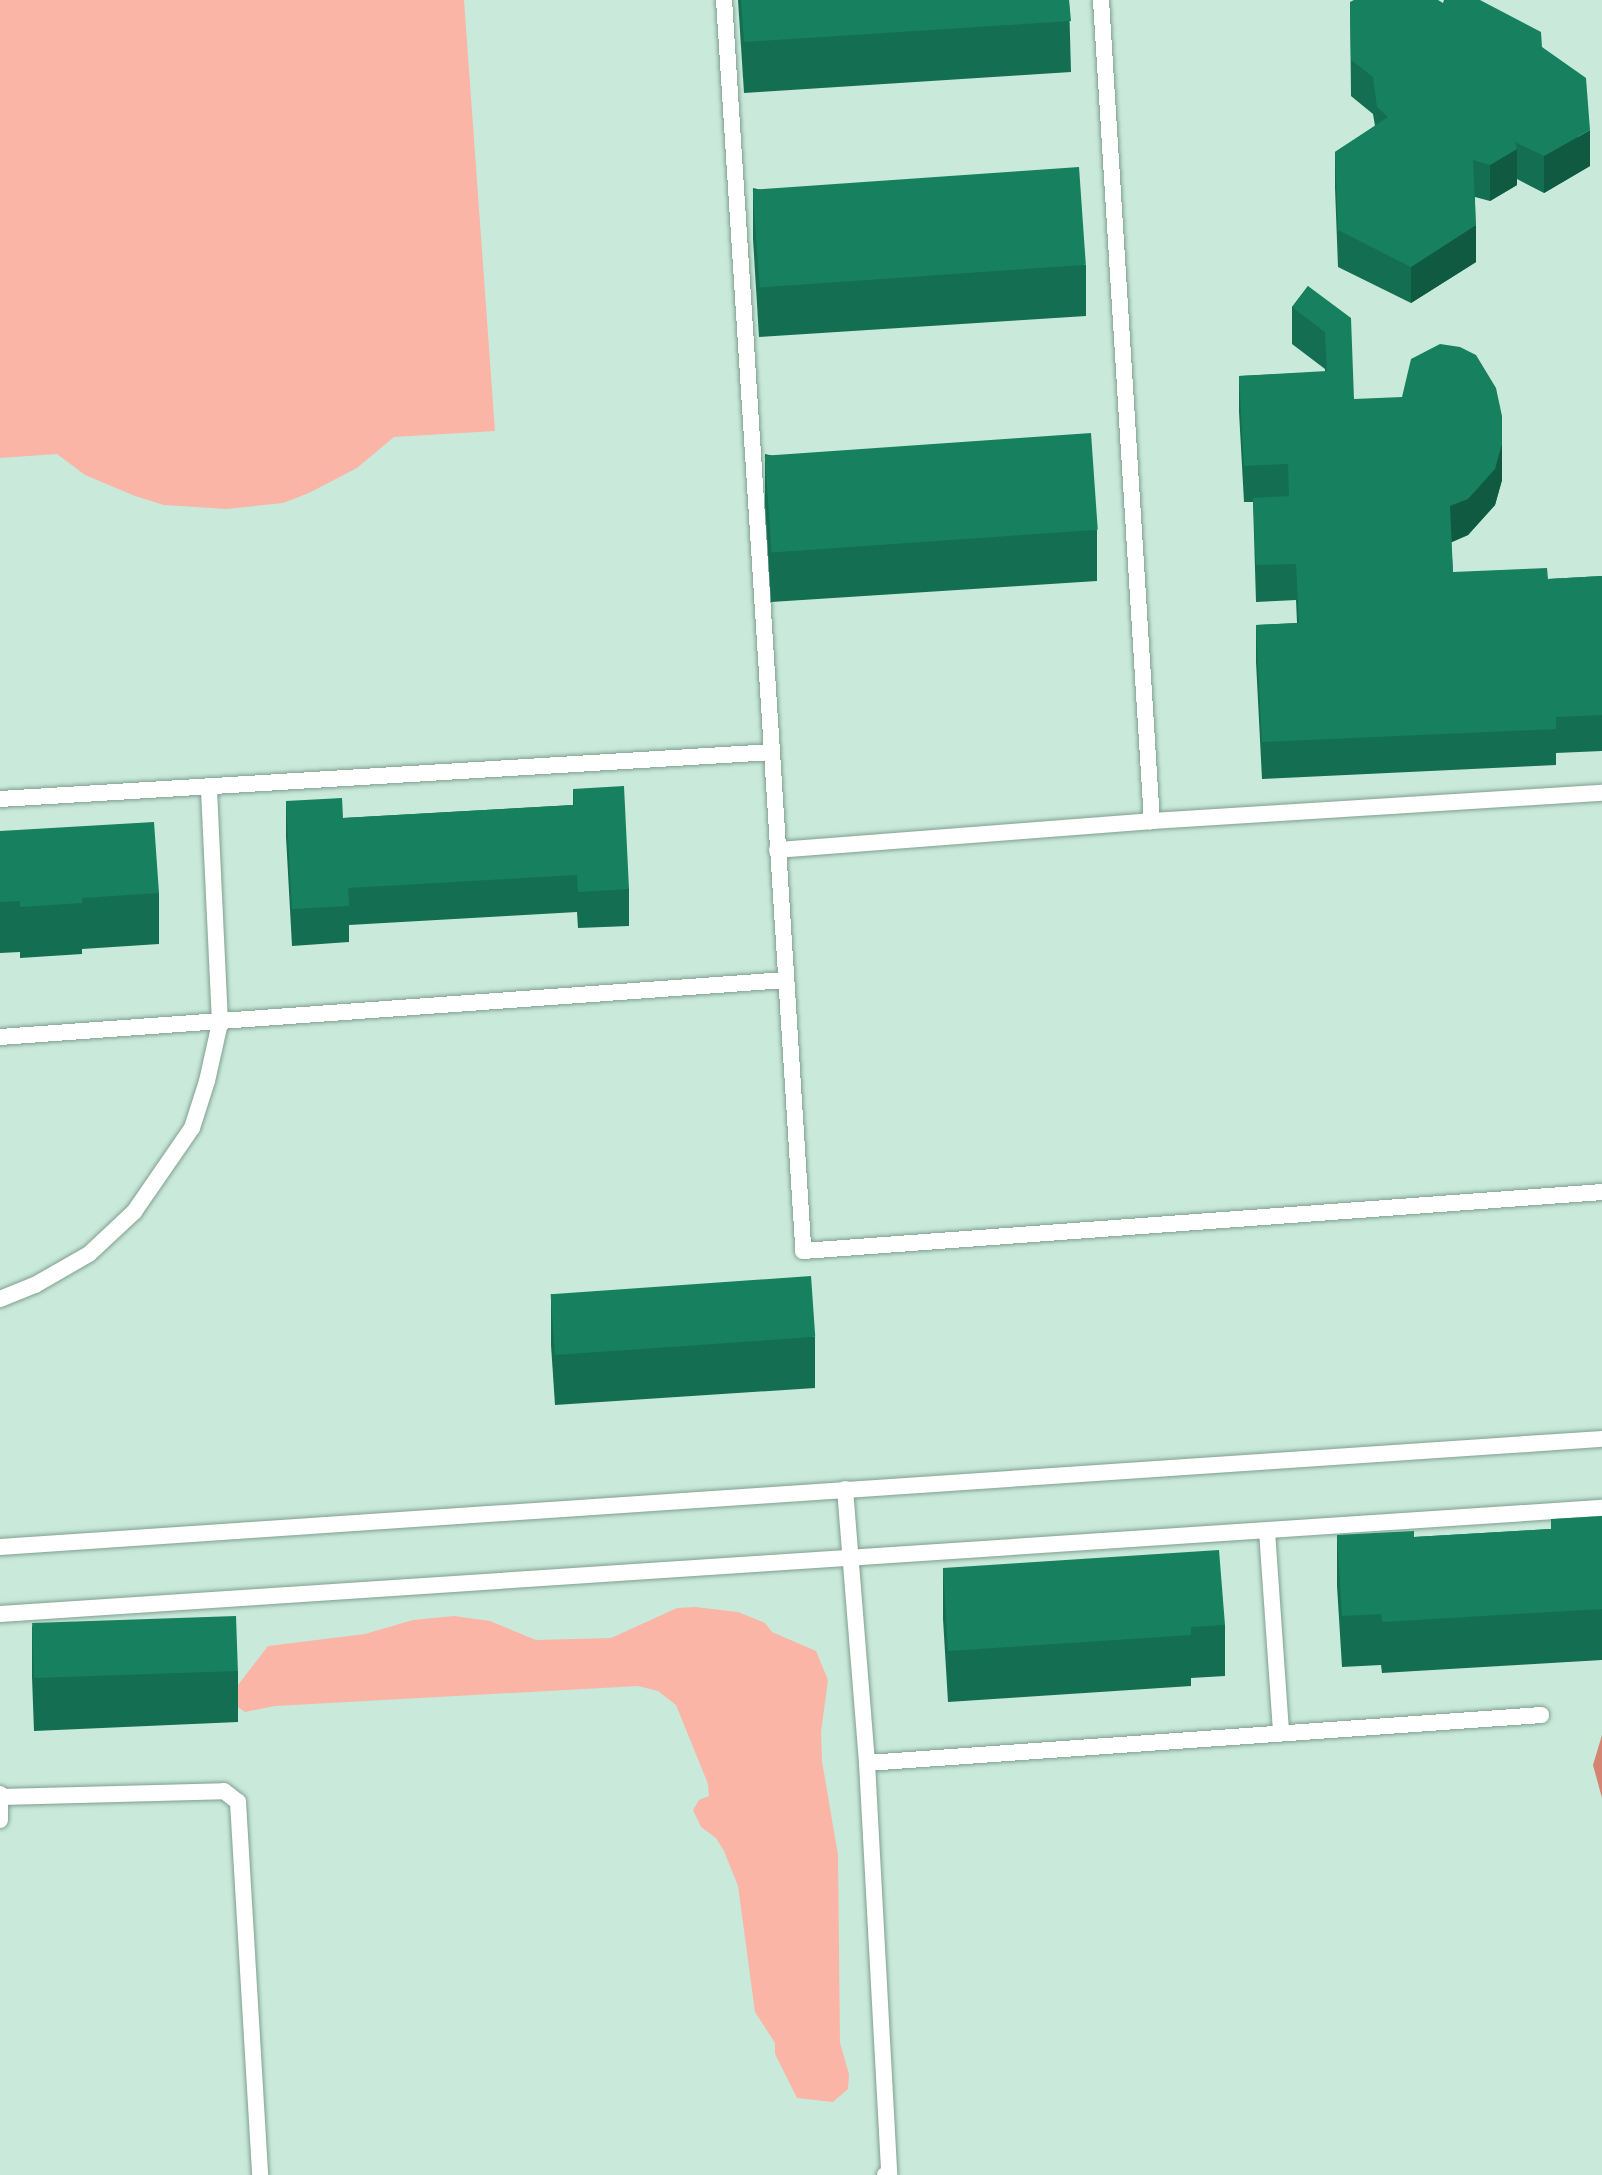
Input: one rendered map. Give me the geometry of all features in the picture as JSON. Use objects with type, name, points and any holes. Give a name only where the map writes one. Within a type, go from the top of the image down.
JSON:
[{"type":"lane","points":[[724,0],[803,1251],[1602,1192]]},
{"type":"lane","points":[[1101,0],[1152,821]]},
{"type":"lane","points":[[0,799],[772,752]]},
{"type":"lane","points":[[0,1299],[35,1285],[89,1254],[134,1212],[192,1128],[220,1023],[209,786]]},
{"type":"lane","points":[[777,850],[1152,821],[1602,793]]},
{"type":"lane","points":[[0,1037],[786,980]]},
{"type":"lane","points":[[0,1547],[1602,1439]]},
{"type":"lane","points":[[845,1489],[867,1763],[889,2175],[885,2175]]},
{"type":"lane","points":[[0,1614],[1602,1508]]},
{"type":"lane","points":[[1267,1531],[1281,1733]]},
{"type":"lane","points":[[867,1763],[1541,1715]]},
{"type":"lane","points":[[0,1820],[1,1796],[224,1791],[238,1802],[260,2175]]},
{"type":"shaded area","points":[[0,0],[464,0],[495,431],[394,437],[357,468],[309,493],[283,503],[227,509],[164,505],[135,496],[85,475],[57,454],[0,458]]},
{"type":"shaded area","points":[[677,1608],[738,1612],[765,1623],[772,1632],[816,1651],[828,1680],[821,1732],[822,1761],[838,1855],[840,2043],[849,2074],[848,2089],[833,2102],[797,2098],[775,2054],[775,2043],[755,2012],[738,1886],[724,1851],[716,1838],[701,1827],[693,1810],[699,1800],[709,1796],[708,1784],[676,1705],[658,1691],[638,1686],[275,1706],[245,1712],[236,1706],[231,1694],[268,1646],[365,1634],[413,1620],[454,1616],[490,1621],[536,1640],[611,1638]]},
{"type":"shaded area","points":[[1602,1735],[1602,1798],[1593,1765]]},
{"type":"building","points":[[741,0],[1069,0],[1071,21],[744,42]]},
{"type":"building","points":[[1438,0],[1443,3],[1444,0],[1480,0],[1541,32],[1542,47],[1586,78],[1590,130],[1544,156],[1515,142],[1517,149],[1490,165],[1473,160],[1476,225],[1411,267],[1338,230],[1335,152],[1388,117],[1377,107],[1373,77],[1351,60],[1350,2]]},
{"type":"building","points":[[1079,167],[1086,265],[760,288],[753,190]]},
{"type":"building","points":[[1308,286],[1351,318],[1354,399],[1402,397],[1411,359],[1440,344],[1460,347],[1476,355],[1496,388],[1502,416],[1502,444],[1495,469],[1468,499],[1450,506],[1453,572],[1547,568],[1548,579],[1602,576],[1602,715],[1556,717],[1556,729],[1262,742],[1256,625],[1299,623],[1296,564],[1256,565],[1253,498],[1289,496],[1288,464],[1244,466],[1239,376],[1327,371],[1325,332],[1292,307]]},
{"type":"building","points":[[1091,433],[1098,530],[772,553],[765,456]]},
{"type":"building","points":[[624,786],[629,889],[578,892],[577,875],[348,888],[349,906],[292,909],[286,801],[342,798],[343,818],[574,805],[573,789]]},
{"type":"building","points":[[154,822],[159,893],[82,898],[82,903],[20,907],[20,901],[0,902],[0,831]]},
{"type":"building","points":[[811,1276],[815,1337],[555,1355],[551,1294]]},
{"type":"building","points":[[1602,1516],[1602,1609],[1382,1622],[1381,1614],[1342,1616],[1337,1535],[1414,1531],[1414,1537],[1551,1529],[1551,1519]]},
{"type":"building","points":[[1219,1550],[1225,1625],[1191,1627],[1191,1635],[948,1651],[943,1568]]},
{"type":"building","points":[[236,1616],[238,1671],[34,1678],[32,1623]]}]
